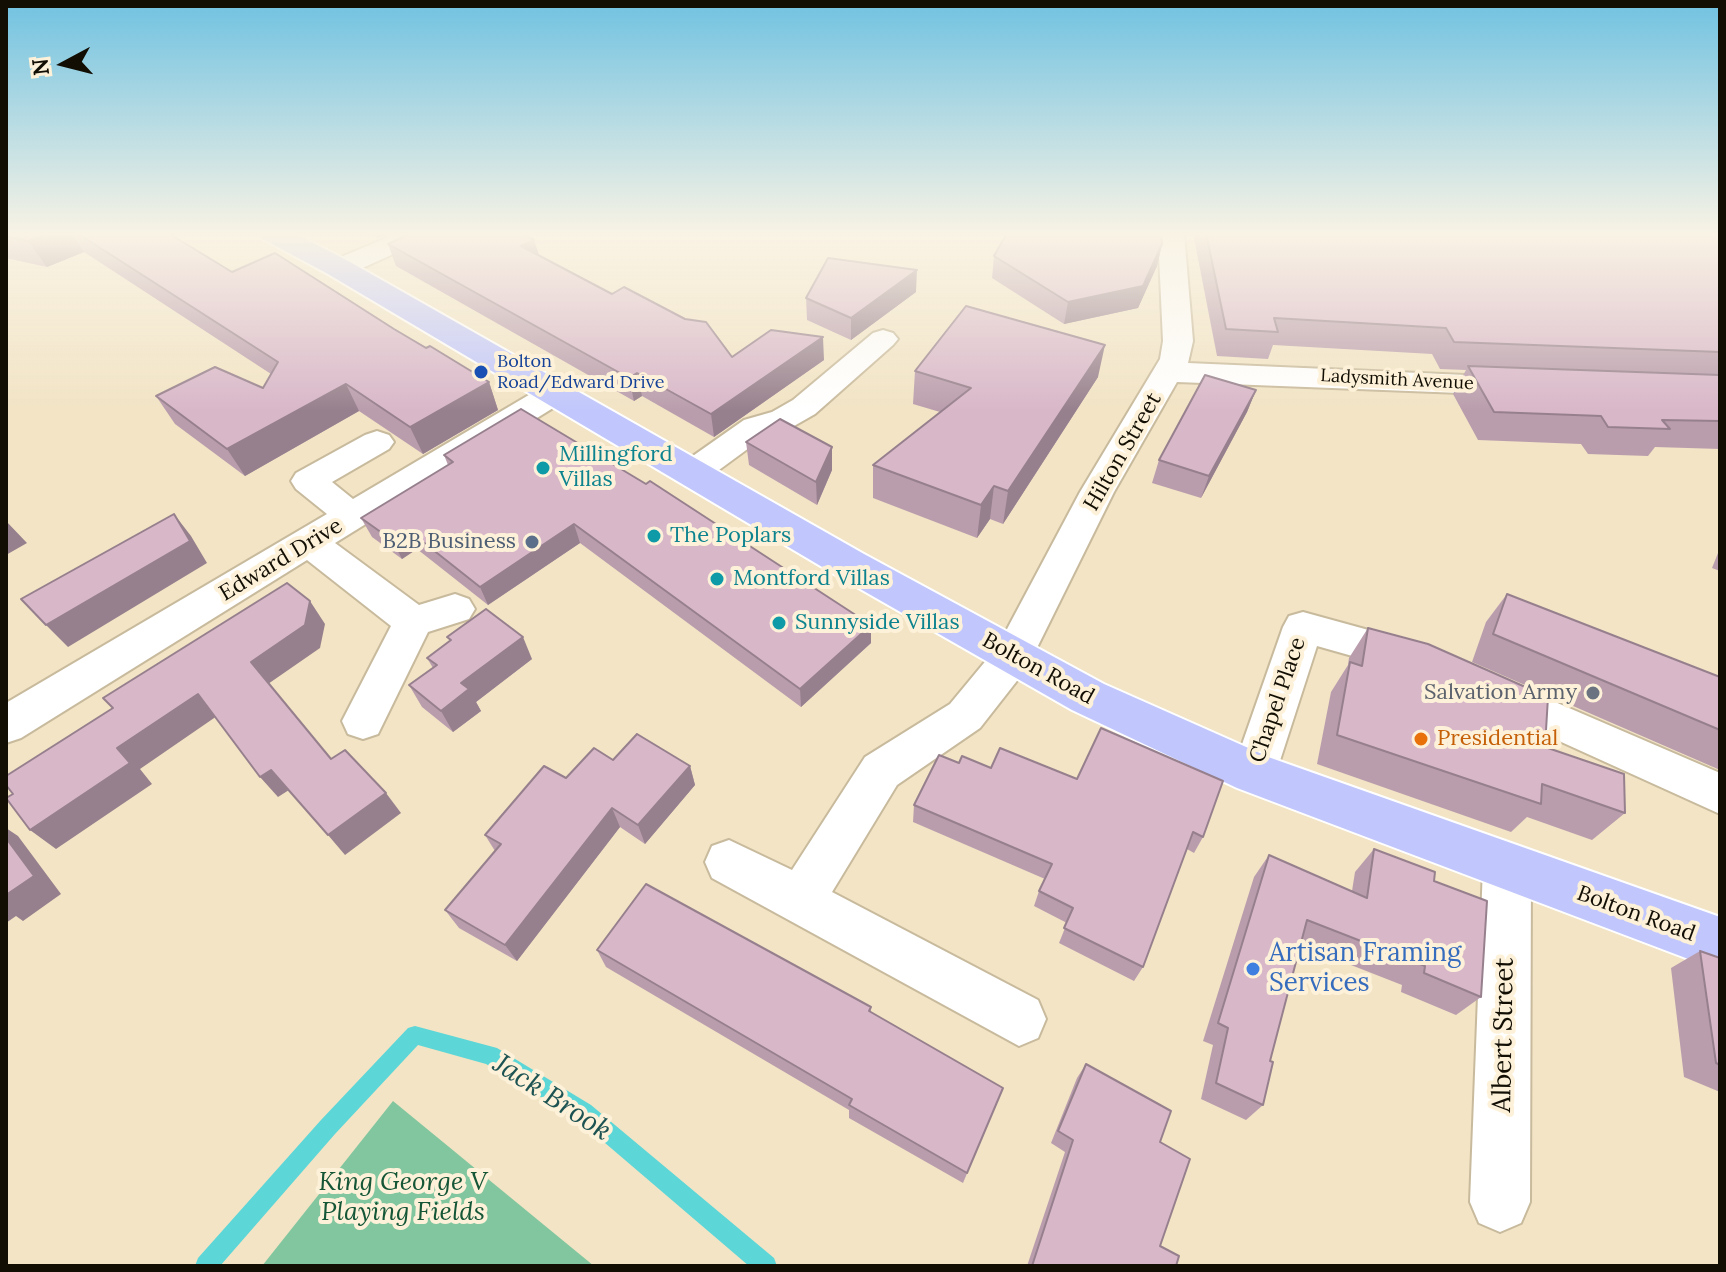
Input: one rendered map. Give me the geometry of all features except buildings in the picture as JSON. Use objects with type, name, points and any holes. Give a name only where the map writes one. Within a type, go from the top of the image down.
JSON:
[{"type":"main road","name":"Bolton Road","points":[[381,292],[1013,657],[1101,704],[1254,773],[1720,944]]},
{"type":"street","name":"Hilton Street","points":[[801,899],[881,771],[965,716],[1013,657],[1097,492],[1170,372],[1178,341],[1175,292]]},
{"type":"street","points":[[692,473],[756,427],[783,419],[804,407],[883,339]]},
{"type":"street","name":"Ladysmith Avenue","points":[[1170,372],[1540,387]]},
{"type":"street","name":"Edward Drive","points":[[6,725],[555,393]]},
{"type":"street","points":[[353,517],[308,481],[377,442]]},
{"type":"street","points":[[310,543],[413,622]]},
{"type":"street","points":[[363,721],[413,622],[455,609]]},
{"type":"street","name":"Chapel Place","points":[[1254,773],[1303,627],[1418,659],[1720,794]]},
{"type":"street","points":[[729,862],[1019,1019]]},
{"type":"street","name":"Albert Street","points":[[1500,1202],[1507,867]]},
{"type":"green space","name":"King George V Playing Fields","points":[[393,1101],[594,1266],[262,1266]]},
{"type":"waterway","name":"Jack Brook","points":[[206,1266],[328,1127],[415,1035],[490,1055],[584,1112],[766,1266]]},
{"type":"place","name":"Bolton Road/Edward Drive","points":[[481,372]]},
{"type":"place","name":"Millingford Villas","points":[[543,468]]},
{"type":"place","name":"The Poplars","points":[[654,536]]},
{"type":"place","name":"B2B Business","points":[[532,542]]},
{"type":"place","name":"Montford Villas","points":[[717,579]]},
{"type":"place","name":"Sunnyside Villas","points":[[779,623]]},
{"type":"place","name":"Salvation Army","points":[[1593,693]]},
{"type":"place","name":"Presidential","points":[[1421,739]]},
{"type":"place","name":"Artisan Framing Services","points":[[1253,969]]}]
